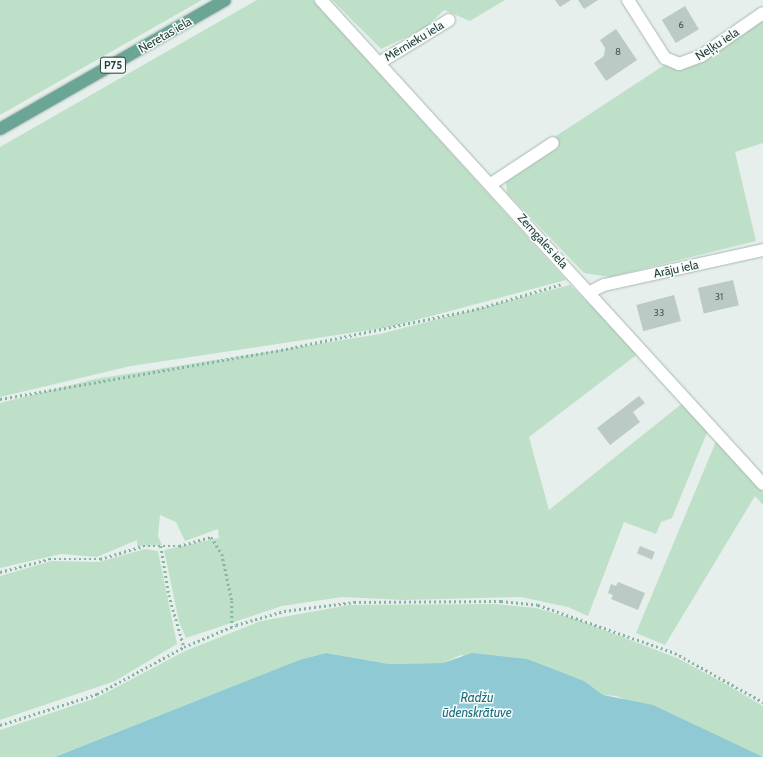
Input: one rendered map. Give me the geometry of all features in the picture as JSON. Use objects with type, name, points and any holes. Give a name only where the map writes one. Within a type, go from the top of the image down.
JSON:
[{"type":"main road","name":"Neretas iela","points":[[0,129],[225,0]]},
{"type":"street","name":"Zemgales iela","points":[[321,0],[590,292],[763,484]]},
{"type":"street","name":"Neļķu iela","points":[[628,0],[665,58],[679,64],[701,56],[763,13]]},
{"type":"street","name":"Mērnieku iela","points":[[379,63],[449,20]]},
{"type":"street","points":[[491,184],[553,144]]},
{"type":"street","name":"Arāju iela","points":[[590,292],[604,285],[763,250]]},
{"type":"path","points":[[0,399],[276,351],[454,314],[578,279]]},
{"type":"path","points":[[0,572],[49,559],[95,560],[143,546],[179,546],[207,537],[215,539],[222,554],[232,601],[232,626]]},
{"type":"path","points":[[161,546],[169,595],[184,647]]},
{"type":"path","points":[[0,725],[97,694],[184,647],[232,626],[284,611],[354,602],[501,601],[538,605],[675,653],[763,702]]},
{"type":"green space","points":[[0,0],[202,0],[0,115]]},
{"type":"green space","points":[[257,0],[313,0],[566,280],[390,327],[131,366],[0,397],[0,147]]},
{"type":"green space","points":[[332,0],[505,0],[470,21],[444,10],[424,29],[381,49]]},
{"type":"green space","points":[[763,20],[763,143],[735,152],[756,241],[610,277],[584,273],[507,193],[506,182],[559,147],[553,138],[666,64],[691,67]]},
{"type":"green space","points":[[570,285],[639,353],[529,437],[549,510],[684,402],[708,430],[672,518],[661,522],[656,534],[624,522],[588,616],[568,607],[521,597],[403,600],[342,597],[282,606],[186,638],[179,622],[164,550],[219,538],[218,529],[185,541],[176,522],[160,515],[158,536],[162,545],[137,546],[137,540],[97,557],[61,554],[0,568],[0,403],[95,379],[380,334]]},
{"type":"green space","points":[[717,439],[763,491],[763,505],[755,496],[665,645],[636,633]]},
{"type":"green space","points":[[145,549],[158,551],[177,644],[115,681],[0,720],[0,576],[51,561],[99,562]]},
{"type":"green space","points":[[496,604],[536,608],[578,620],[677,658],[724,683],[763,706],[763,757],[616,696],[603,695],[584,681],[461,655],[443,663],[389,664],[326,653],[299,660],[55,757],[0,757],[0,730],[96,698],[185,651],[261,621],[349,605]]},
{"type":"water","name":"Radžu ūdenskrātuve","points":[[326,653],[389,664],[443,663],[472,653],[527,659],[584,681],[603,695],[653,705],[763,757],[55,757],[299,660]]},
{"type":"building","points":[[555,0],[571,0],[560,7]]},
{"type":"building","points":[[578,0],[598,0],[584,9]]},
{"type":"building","points":[[685,6],[699,29],[676,43],[662,20]]},
{"type":"building","points":[[616,29],[637,60],[606,81],[594,63],[604,56],[605,48],[600,40]]},
{"type":"building","points":[[733,280],[739,305],[704,313],[698,288]]},
{"type":"building","points":[[674,295],[681,321],[643,331],[636,305]]},
{"type":"building","points":[[639,396],[645,403],[633,412],[640,422],[610,445],[597,428]]},
{"type":"building","points":[[640,546],[655,552],[652,559],[637,553]]},
{"type":"building","points":[[618,582],[645,593],[638,610],[611,599],[613,595],[608,593],[611,584],[616,586]]}]
